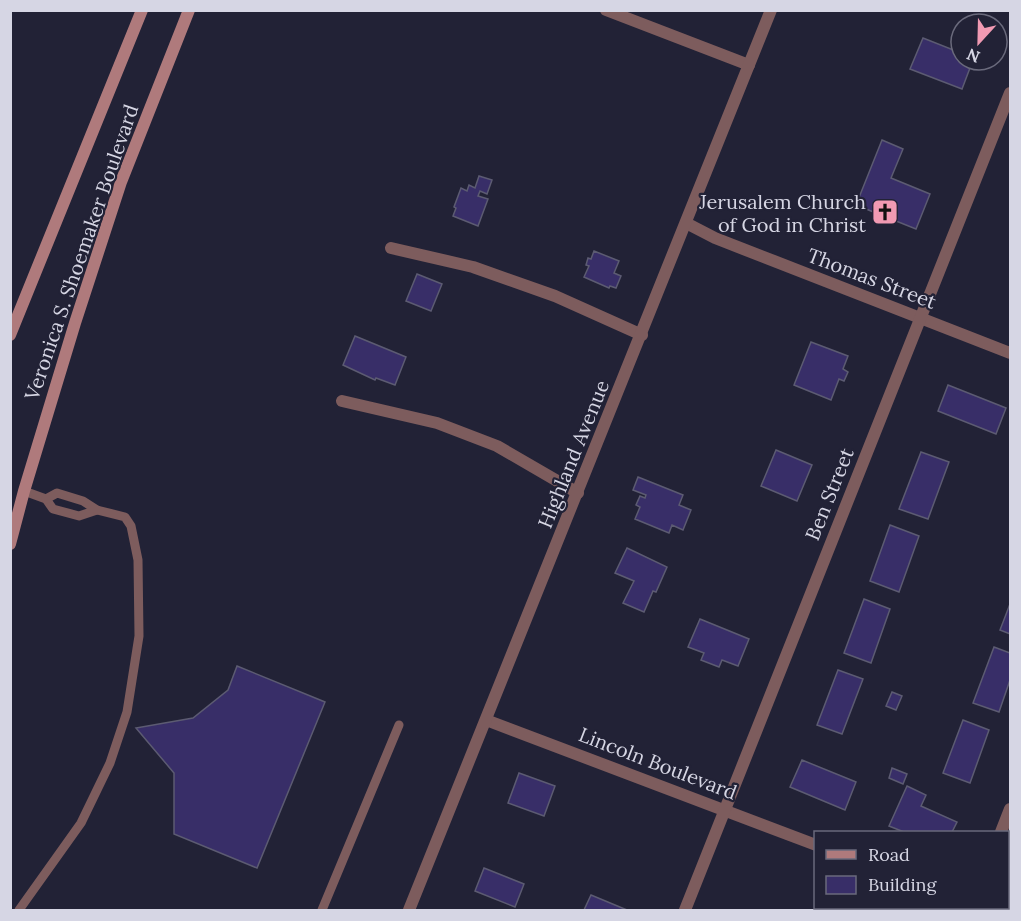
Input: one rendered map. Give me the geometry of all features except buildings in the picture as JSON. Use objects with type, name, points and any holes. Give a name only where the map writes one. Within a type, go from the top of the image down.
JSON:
[{"type":"street","name":"Veronica S. Shoemaker Boulevard","points":[[10,335],[142,10]]},
{"type":"street","name":"Veronica S. Shoemaker Boulevard","points":[[10,544],[75,323],[122,182],[189,10]]},
{"type":"street","points":[[606,10],[749,65]]},
{"type":"street","name":"Highland Avenue","points":[[409,910],[771,10]]},
{"type":"street","name":"Ben Street","points":[[685,910],[1011,93]]},
{"type":"street","name":"Thomas Street","points":[[686,223],[716,238],[1011,352]]},
{"type":"street","points":[[391,248],[473,267],[555,296],[642,334]]},
{"type":"street","points":[[342,401],[437,423],[497,446],[578,494]]},
{"type":"street","name":"Lincoln Boulevard","points":[[486,720],[814,844]]},
{"type":"street","points":[[1001,831],[1011,810]]},
{"type":"lane","points":[[24,491],[46,499],[53,509],[79,516],[97,510]]},
{"type":"lane","points":[[19,910],[81,823],[110,763],[127,712],[139,636],[138,560],[131,525],[125,517],[97,510],[83,501],[57,493],[46,499]]},
{"type":"lane","points":[[322,910],[399,725]]},
{"type":"place","name":"Jerusalem Church of God in Christ","points":[[885,212]]}]
